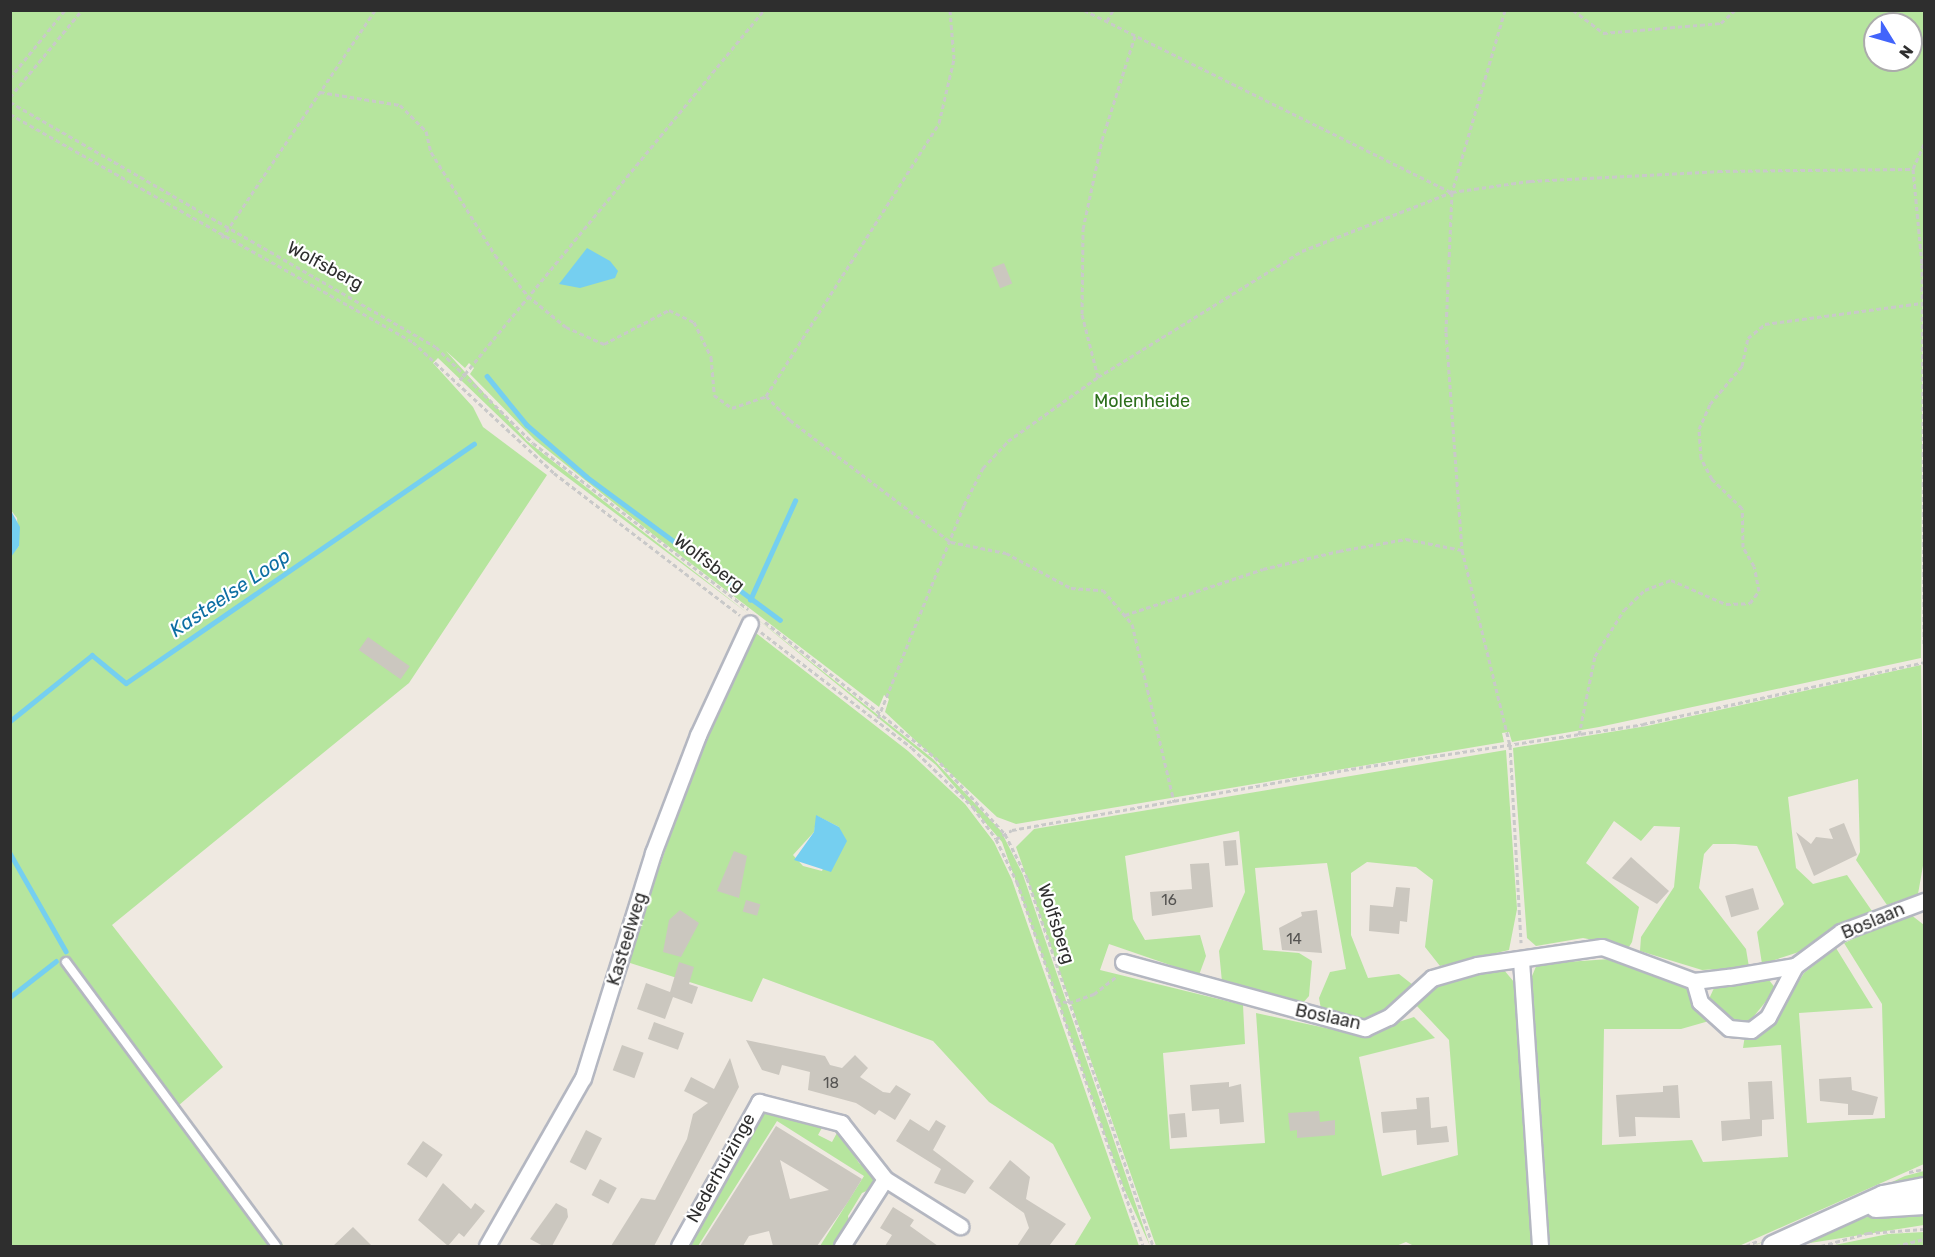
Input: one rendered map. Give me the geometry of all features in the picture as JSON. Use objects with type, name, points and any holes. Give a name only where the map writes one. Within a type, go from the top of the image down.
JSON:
[{"type":"street","name":"Kasteelweg","points":[[488,1246],[583,1078],[653,853],[698,735],[750,623]]},
{"type":"street","name":"Boslaan","points":[[1694,981],[1700,1002],[1729,1028],[1750,1030],[1768,1017],[1795,966],[1841,932],[1924,901]]},
{"type":"street","name":"Boslaan","points":[[1123,962],[1365,1028],[1389,1017],[1432,978],[1477,965],[1602,947],[1694,981],[1795,966]]},
{"type":"street","points":[[1521,960],[1540,1246]]},
{"type":"street","name":"Nederhuizinge","points":[[679,1246],[759,1102],[841,1123],[885,1179],[960,1226]]},
{"type":"street","points":[[842,1246],[885,1179]]},
{"type":"street","points":[[1773,1246],[1858,1207],[1924,1188]]},
{"type":"street","points":[[1858,1207],[1924,1204]]},
{"type":"lane","points":[[66,962],[276,1246]]},
{"type":"path","points":[[10,78],[65,10]]},
{"type":"path","points":[[10,97],[82,10]]},
{"type":"path","points":[[222,238],[375,10]]},
{"type":"path","points":[[459,380],[764,10]]},
{"type":"path","points":[[320,92],[400,105],[426,131],[431,152],[528,296],[566,327],[604,344],[669,310],[694,322],[711,357],[714,395],[732,408],[766,396],[939,123],[954,59],[950,10]]},
{"type":"path","points":[[1084,10],[1452,192]]},
{"type":"path","points":[[1107,21],[1113,10]]},
{"type":"path","points":[[1504,10],[1452,192],[1446,332],[1462,550],[1510,745],[1521,960]]},
{"type":"path","points":[[1573,10],[1603,33],[1721,22],[1735,10]]},
{"type":"path","points":[[1098,377],[1082,314],[1083,229],[1102,140],[1135,36]]},
{"type":"path","name":"Wolfsberg","points":[[10,102],[228,230],[401,324],[465,373],[534,442],[880,711],[979,800],[1005,834],[1027,878],[1153,1246]]},
{"type":"path","name":"Wolfsberg","points":[[10,114],[222,238],[386,326],[459,380],[554,472],[878,719],[950,783],[996,839],[1017,882],[1143,1246]]},
{"type":"path","points":[[1924,144],[1913,169],[1922,303],[1924,646]]},
{"type":"path","points":[[878,719],[983,468],[1008,441],[1098,377],[1302,251],[1452,192],[1530,181],[1718,171],[1913,169]]},
{"type":"path","points":[[1579,735],[1595,656],[1624,610],[1645,590],[1671,580],[1726,604],[1750,603],[1759,591],[1755,566],[1743,547],[1742,508],[1712,479],[1701,458],[1699,429],[1710,404],[1742,366],[1748,338],[1766,324],[1922,303]]},
{"type":"path","points":[[766,396],[951,542],[1006,552],[1071,588],[1103,590],[1132,624],[1174,802]]},
{"type":"path","points":[[1125,615],[1263,569],[1339,551],[1406,539],[1462,550]]},
{"type":"path","points":[[996,839],[1005,834],[1174,802],[1579,735],[1924,662]]},
{"type":"path","points":[[1056,999],[1069,1003],[1113,983],[1123,962]]},
{"type":"path","points":[[1821,1246],[1868,1233],[1924,1229]]},
{"type":"path","points":[[1896,1246],[1924,1239]]},
{"type":"green space","name":"Molenheide","points":[[10,11],[1924,11],[1921,658],[1599,727],[1512,742],[1509,732],[1502,733],[1504,742],[1016,824],[997,817],[885,712],[889,699],[884,695],[879,707],[655,536],[535,440],[470,374],[474,368],[469,363],[465,368],[446,351],[527,441],[750,615],[542,458],[438,358],[433,363],[473,407],[483,427],[547,475],[409,683],[112,925],[223,1067],[178,1106],[284,1246],[11,1246],[10,557],[19,546],[17,518],[10,509]]},
{"type":"green space","points":[[756,618],[933,759],[1001,831],[1023,875],[1150,1246],[1123,1186],[1002,842],[936,765]]},
{"type":"green space","points":[[752,630],[908,751],[965,804],[994,842],[1012,880],[1139,1246],[1074,1246],[1091,1218],[1053,1144],[989,1102],[933,1041],[763,978],[752,1002],[627,962],[703,740]],"holes":[[[817,816],[839,827],[822,871],[803,866],[793,855],[814,832]]]},
{"type":"green space","points":[[1921,665],[1924,860],[1918,894],[1887,905],[1856,860],[1860,852],[1858,779],[1788,797],[1796,868],[1813,884],[1847,875],[1872,911],[1805,950],[1762,964],[1757,932],[1784,904],[1757,846],[1713,844],[1704,854],[1699,888],[1746,949],[1749,967],[1702,970],[1640,951],[1641,937],[1674,887],[1680,827],[1654,826],[1641,841],[1614,821],[1586,863],[1639,907],[1629,947],[1583,938],[1536,946],[1527,938],[1513,748],[1647,726]]},
{"type":"green space","points":[[1506,750],[1517,909],[1509,950],[1440,966],[1425,947],[1433,880],[1416,867],[1367,862],[1351,873],[1351,935],[1368,978],[1399,974],[1413,985],[1377,1016],[1358,1019],[1321,1009],[1319,998],[1330,972],[1346,969],[1327,863],[1255,868],[1263,950],[1299,953],[1312,961],[1309,996],[1302,1004],[1222,982],[1219,951],[1245,892],[1239,831],[1125,856],[1133,919],[1145,940],[1200,935],[1206,956],[1199,975],[1109,944],[1100,970],[1243,1005],[1245,1044],[1163,1053],[1170,1149],[1265,1143],[1256,1013],[1358,1035],[1414,1017],[1435,1038],[1359,1057],[1382,1176],[1458,1155],[1449,1040],[1416,1005],[1443,980],[1504,970],[1514,982],[1533,1246],[1414,1246],[1406,1242],[1396,1246],[1156,1246],[1016,847],[1034,829]]},
{"type":"green space","points":[[1910,914],[1924,925],[1924,1164],[1739,1246],[1549,1246],[1530,981],[1537,964],[1625,958],[1684,983],[1709,1021],[1681,1029],[1604,1029],[1602,1145],[1692,1140],[1703,1162],[1788,1157],[1781,1045],[1743,1048],[1745,1035],[1772,1023],[1804,973],[1836,948],[1873,1008],[1799,1013],[1807,1123],[1885,1118],[1882,1004],[1844,943]]},
{"type":"green space","points":[[1769,980],[1776,989],[1750,1021],[1732,1021],[1709,999],[1714,988]]},
{"type":"green space","points":[[764,1108],[817,1127],[824,1124],[818,1135],[832,1142],[838,1131],[859,1163],[874,1173],[873,1188],[862,1193],[848,1216],[850,1225],[837,1246],[820,1246],[864,1176],[777,1121],[698,1246],[684,1246],[692,1243],[710,1210],[708,1203],[754,1128],[751,1120]]},
{"type":"green space","points":[[1924,1171],[1924,1180],[1753,1246],[1905,1176]]},
{"type":"green space","points":[[1924,1210],[1924,1225],[1791,1246],[1860,1218]]},
{"type":"green space","points":[[1924,1232],[1924,1246],[1830,1246],[1888,1234]]},
{"type":"water","points":[[587,248],[610,261],[618,271],[615,278],[580,288],[559,284]]},
{"type":"water","points":[[10,509],[20,527],[19,546],[11,557]]},
{"type":"water","points":[[816,815],[839,827],[847,841],[831,872],[794,860],[814,832]]},
{"type":"building","points":[[1004,263],[1012,283],[1000,288],[992,268]]},
{"type":"building","points":[[368,637],[410,666],[401,679],[359,650]]},
{"type":"building","points":[[1844,823],[1857,855],[1814,876],[1796,832],[1811,844],[1816,837],[1833,839],[1829,829]]},
{"type":"building","points":[[1236,840],[1238,865],[1225,866],[1223,841]]},
{"type":"building","points":[[734,851],[747,856],[739,898],[717,891]]},
{"type":"building","points":[[1631,857],[1669,891],[1657,904],[1612,878]]},
{"type":"building","points":[[1209,863],[1213,907],[1152,916],[1150,892],[1192,889],[1190,864]]},
{"type":"building","points":[[1396,887],[1410,888],[1407,922],[1400,921],[1399,934],[1369,931],[1370,905],[1393,907]]},
{"type":"building","points":[[1753,888],[1759,909],[1731,917],[1725,896]]},
{"type":"building","points":[[746,900],[760,904],[757,916],[743,912]]},
{"type":"building","points":[[680,910],[699,923],[681,957],[663,952],[669,920]]},
{"type":"building","points":[[1317,910],[1322,953],[1282,950],[1279,928],[1302,916],[1301,912]]},
{"type":"building","points":[[679,962],[694,967],[689,984],[698,987],[692,1004],[673,997],[665,1019],[637,1009],[646,983],[670,992]]},
{"type":"building","points":[[654,1022],[684,1033],[678,1050],[648,1039]]},
{"type":"building","points":[[746,1040],[825,1056],[830,1065],[842,1068],[855,1055],[868,1068],[860,1077],[883,1092],[890,1093],[896,1085],[911,1094],[895,1120],[879,1110],[875,1115],[856,1103],[808,1090],[810,1072],[782,1065],[779,1075],[762,1070]]},
{"type":"building","points":[[622,1045],[644,1053],[634,1078],[613,1070]]},
{"type":"building","points":[[730,1058],[739,1087],[654,1246],[611,1246],[641,1198],[655,1200],[687,1139],[693,1114],[708,1103],[684,1091],[691,1077],[714,1089]]},
{"type":"building","points":[[1851,1077],[1852,1090],[1878,1097],[1873,1115],[1848,1115],[1848,1104],[1820,1101],[1819,1079]]},
{"type":"building","points":[[1772,1081],[1774,1119],[1762,1120],[1762,1136],[1722,1141],[1721,1121],[1750,1119],[1748,1082]]},
{"type":"building","points":[[1229,1082],[1229,1087],[1241,1084],[1244,1122],[1220,1124],[1219,1109],[1192,1111],[1190,1085]]},
{"type":"building","points":[[1678,1085],[1680,1118],[1635,1117],[1636,1136],[1619,1137],[1616,1095],[1663,1092],[1663,1086]]},
{"type":"building","points":[[1429,1097],[1431,1128],[1447,1126],[1449,1142],[1417,1145],[1416,1130],[1383,1133],[1381,1112],[1417,1109],[1416,1098]]},
{"type":"building","points":[[1319,1111],[1320,1122],[1335,1120],[1335,1135],[1297,1138],[1297,1130],[1290,1131],[1288,1113]]},
{"type":"building","points":[[1185,1113],[1187,1137],[1171,1138],[1169,1114]]},
{"type":"building","points":[[910,1119],[929,1131],[936,1120],[946,1126],[933,1150],[974,1181],[965,1194],[934,1183],[941,1169],[896,1141]]},
{"type":"building","points":[[776,1126],[862,1179],[817,1246],[773,1246],[769,1231],[749,1236],[743,1246],[700,1246]],"holes":[[[780,1160],[829,1190],[790,1199]]]},
{"type":"building","points":[[586,1130],[602,1138],[586,1170],[570,1162]]},
{"type":"building","points":[[423,1141],[443,1155],[427,1178],[407,1164]]},
{"type":"building","points":[[1010,1160],[1030,1177],[1026,1199],[1066,1224],[1049,1246],[1017,1246],[1029,1228],[1024,1213],[989,1188]]},
{"type":"building","points":[[600,1179],[617,1188],[608,1204],[592,1195]]},
{"type":"building","points":[[443,1183],[471,1209],[475,1203],[485,1211],[464,1237],[459,1233],[448,1246],[418,1220]]},
{"type":"building","points":[[556,1203],[567,1209],[568,1217],[552,1246],[543,1246],[530,1239]]},
{"type":"building","points":[[893,1207],[914,1220],[910,1226],[938,1246],[885,1246],[892,1235],[880,1228]]},
{"type":"building","points":[[353,1227],[372,1246],[333,1246]]},
{"type":"waterway","points":[[487,376],[527,425],[587,477],[780,620]]},
{"type":"waterway","name":"Kasteelse Loop","points":[[10,721],[92,655],[126,683],[474,444]]},
{"type":"waterway","points":[[750,600],[795,501]]},
{"type":"waterway","name":"Kasteelse Loop","points":[[10,853],[66,951]]},
{"type":"waterway","name":"Kasteelse Loop","points":[[10,997],[56,961]]}]
